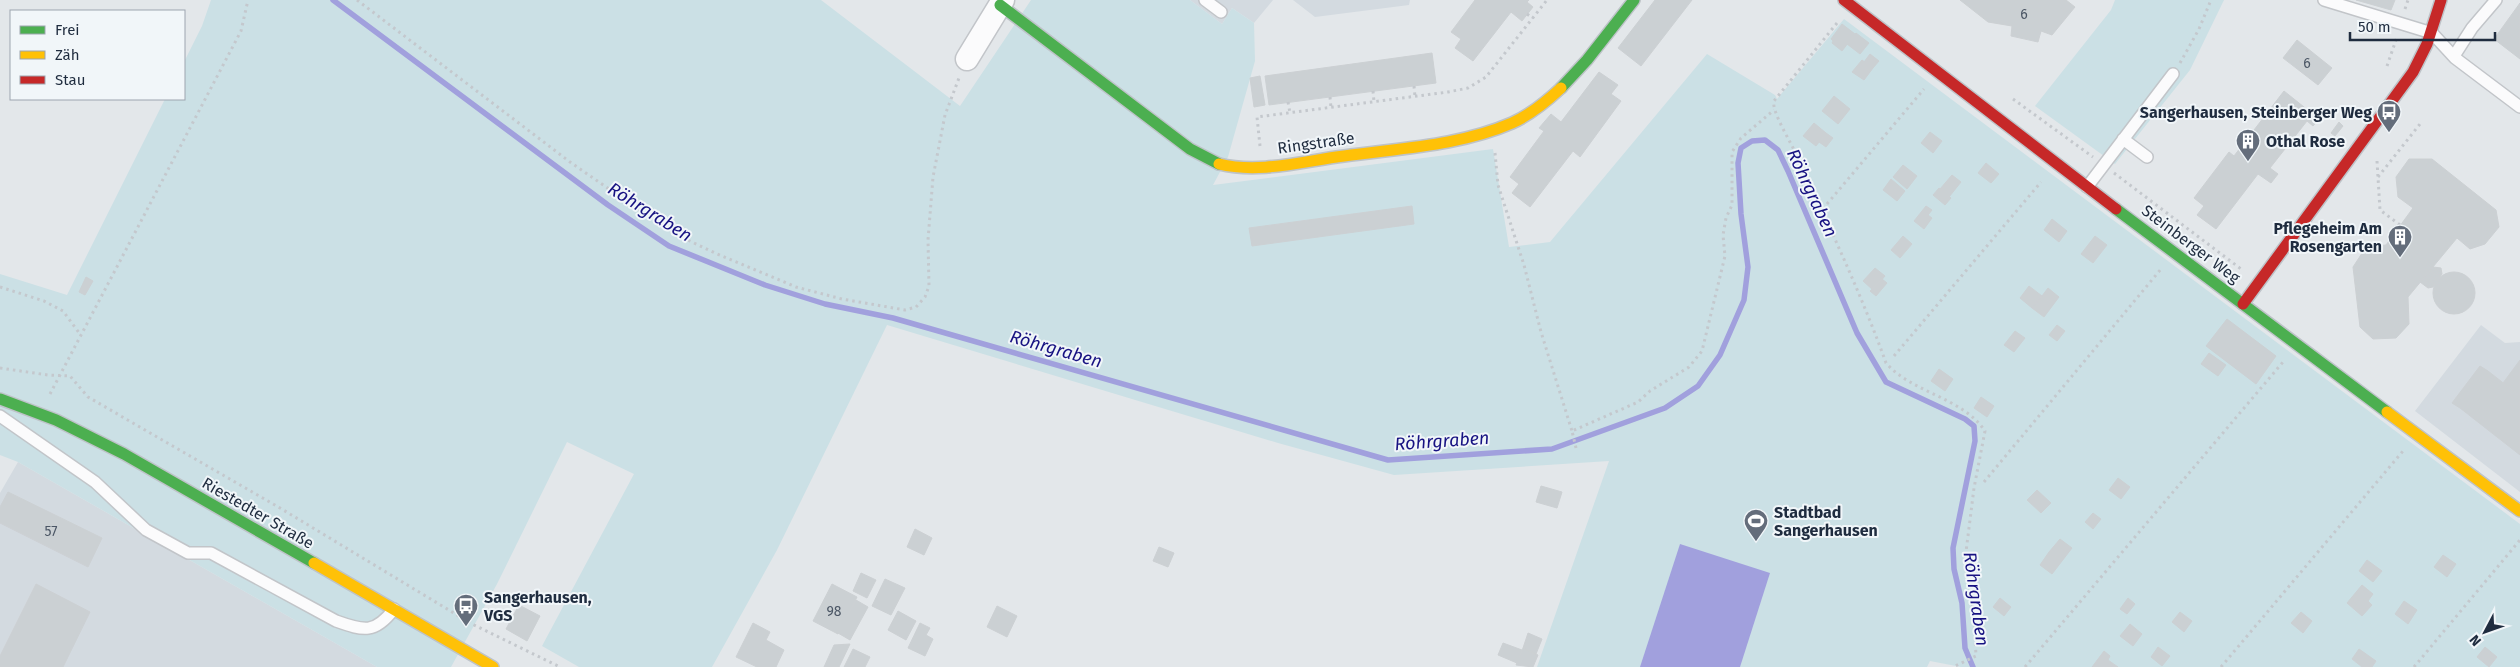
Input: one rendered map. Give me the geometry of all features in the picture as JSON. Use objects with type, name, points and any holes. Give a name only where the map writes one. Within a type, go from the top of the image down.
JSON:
[{"type":"street","name":"Ringstraße","points":[[1001,2],[1186,146],[1213,162],[1226,167],[1262,167],[1425,145],[1491,130],[1523,118],[1548,99],[1577,69],[1634,0]]},
{"type":"street","name":"Steinberger Weg","points":[[1845,0],[2055,163],[2520,512]]},
{"type":"street","points":[[2243,304],[2413,72],[2432,33],[2441,0]]},
{"type":"street","points":[[967,59],[1001,2]]},
{"type":"street","name":"Riestedter Straße","points":[[0,399],[84,432],[493,667]]},
{"type":"lane","points":[[1205,0],[1221,12]]},
{"type":"lane","points":[[2324,0],[2432,33],[2454,56],[2520,107]]},
{"type":"lane","points":[[2454,56],[2472,28],[2496,0]]},
{"type":"lane","points":[[2087,187],[2173,74]]},
{"type":"lane","points":[[2123,139],[2147,157]]},
{"type":"lane","points":[[0,416],[95,482],[146,530],[187,552],[211,553],[336,621],[356,627],[373,629],[384,623],[394,609]]},
{"type":"path","points":[[42,414],[80,334],[241,31],[248,0]]},
{"type":"path","points":[[357,0],[570,162],[671,232],[715,253],[796,287],[842,299],[905,310],[916,306],[925,297],[929,286],[928,240],[933,177],[945,115],[967,59]]},
{"type":"path","points":[[1257,117],[1415,97],[1468,88],[1478,84],[1494,68],[1547,0]]},
{"type":"path","points":[[1845,0],[1839,11],[1840,19],[1774,101],[1774,110],[1786,130],[1812,188],[1886,363],[1907,382],[1956,407],[1980,424],[1985,431],[1974,488],[1966,552],[1974,618],[1976,656],[1954,667]]},
{"type":"path","points":[[2173,74],[2199,29],[2211,0]]},
{"type":"path","points":[[1527,14],[1533,18]]},
{"type":"path","points":[[1827,204],[1937,73]]},
{"type":"path","points":[[1414,86],[1415,97]]},
{"type":"path","points":[[1373,91],[1374,102]]},
{"type":"path","points":[[1330,97],[1331,108]]},
{"type":"path","points":[[2011,98],[2104,165],[2245,272]]},
{"type":"path","points":[[1288,102],[1290,113]]},
{"type":"path","points":[[1572,434],[1638,402],[1650,391],[1689,367],[1702,351],[1725,256],[1723,235],[1726,218],[1732,205],[1732,152],[1741,138],[1774,110]]},
{"type":"path","points":[[2378,178],[2420,124]]},
{"type":"path","points":[[1491,130],[1498,185],[1524,265],[1554,378],[1576,448]]},
{"type":"path","points":[[2376,152],[2380,210],[2400,225]]},
{"type":"path","points":[[1894,356],[2055,163]]},
{"type":"path","points":[[1984,482],[2174,253]]},
{"type":"path","points":[[0,287],[44,301],[63,311],[80,334]]},
{"type":"path","points":[[2025,667],[2298,344]]},
{"type":"path","points":[[0,368],[48,376],[60,374],[70,376],[88,397],[280,508],[472,624],[560,667]]},
{"type":"path","points":[[2221,667],[2418,434]]},
{"type":"path","points":[[2414,667],[2520,540]]},
{"type":"shaded area","points":[[211,0],[821,0],[960,106],[1031,0],[1190,0],[1222,24],[1232,8],[1254,23],[1255,61],[1228,157],[1213,185],[1493,149],[1509,247],[1550,242],[1707,54],[1775,95],[1777,99],[1844,19],[2520,524],[2520,667],[1961,667],[1930,661],[1927,667],[1537,667],[1609,461],[1394,475],[1278,443],[887,325],[777,550],[712,667],[579,667],[542,646],[634,474],[567,442],[497,584],[451,667],[377,667],[18,462],[0,455],[0,274],[67,295],[164,100],[185,100],[185,60],[202,26]]},
{"type":"shaded area","points":[[1190,0],[1273,0],[1254,23],[1232,8],[1222,24]]},
{"type":"shaded area","points":[[1293,0],[1410,0],[1409,5],[1315,17]]},
{"type":"shaded area","points":[[2115,0],[2224,0],[2190,70],[2115,164],[2035,106],[2111,10]]},
{"type":"shaded area","points":[[2481,325],[2505,343],[2520,342],[2520,492],[2415,411]]},
{"type":"shaded area","points":[[18,462],[377,667],[0,667],[0,493]]},
{"type":"water","points":[[1680,544],[1770,573],[1740,667],[1640,667]]},
{"type":"building","points":[[1475,0],[1529,0],[1527,2],[1533,7],[1522,21],[1511,12],[1473,61],[1455,48],[1461,39],[1451,32]]},
{"type":"building","points":[[1655,0],[1692,0],[1641,66],[1618,48]]},
{"type":"building","points":[[1960,0],[2066,0],[2075,7],[2052,35],[2041,31],[2038,42],[2011,36],[2012,26],[1988,22]]},
{"type":"building","points":[[2356,0],[2395,0],[2391,10]]},
{"type":"building","points":[[2520,3],[2520,59],[2494,39]]},
{"type":"building","points":[[1842,24],[1855,34],[1842,51],[1832,43],[1831,39]]},
{"type":"building","points":[[1856,33],[1869,43],[1860,54],[1847,44]]},
{"type":"building","points":[[2297,40],[2332,68],[2318,85],[2283,58]]},
{"type":"building","points":[[1432,53],[1436,83],[1269,105],[1265,76]]},
{"type":"building","points":[[1870,54],[1879,61],[1873,68],[1864,62]]},
{"type":"building","points":[[1862,60],[1873,68],[1864,80],[1852,72]]},
{"type":"building","points":[[1599,72],[1618,85],[1611,94],[1621,101],[1580,157],[1573,151],[1530,207],[1512,193],[1519,184],[1510,177],[1544,131],[1539,128],[1551,114],[1561,122]]},
{"type":"building","points":[[1260,76],[1265,105],[1254,107],[1250,78]]},
{"type":"building","name":"Othal Rose","points":[[2284,91],[2319,119],[2313,126],[2307,121],[2270,168],[2278,174],[2271,183],[2258,174],[2216,229],[2197,215],[2204,206],[2194,198],[2229,152],[2234,156]]},
{"type":"building","points":[[1834,96],[1850,109],[1838,124],[1822,111]]},
{"type":"building","points":[[2339,122],[2343,126],[2335,136],[2331,133]]},
{"type":"building","points":[[1814,123],[1826,133],[1816,146],[1803,136]]},
{"type":"building","points":[[1930,132],[1942,141],[1933,153],[1921,143]]},
{"type":"building","points":[[1826,133],[1833,138],[1826,147],[1819,142]]},
{"type":"building","name":"Pflegeheim Am Rosengarten","points":[[2409,159],[2432,159],[2496,210],[2499,227],[2485,244],[2470,249],[2457,238],[2408,297],[2409,324],[2396,338],[2373,339],[2360,327],[2353,267],[2366,247],[2386,245],[2413,208],[2398,197],[2396,177]]},
{"type":"building","points":[[1986,163],[1999,174],[1991,183],[1978,173]]},
{"type":"building","points":[[1903,165],[1917,176],[1907,189],[1893,177]]},
{"type":"building","points":[[1952,175],[1961,182],[1949,197],[1940,189]]},
{"type":"building","points":[[1891,179],[1905,191],[1897,201],[1883,190]]},
{"type":"building","points":[[1939,188],[1951,198],[1945,205],[1933,195]]},
{"type":"building","points":[[1412,206],[1414,224],[1252,246],[1249,228]]},
{"type":"building","points":[[1926,206],[1932,210],[1928,215],[1932,218],[1924,229],[1914,221]]},
{"type":"building","points":[[2052,219],[2067,231],[2059,242],[2044,230]]},
{"type":"building","points":[[1903,236],[1912,244],[1900,258],[1891,250]]},
{"type":"building","points":[[2095,236],[2107,245],[2093,263],[2081,254]]},
{"type":"building","points":[[2433,267],[2441,268],[2442,274],[2433,287],[2428,288],[2420,282]]},
{"type":"building","points":[[1875,268],[1885,276],[1873,290],[1863,281]]},
{"type":"building","points":[[2454,272],[2469,278],[2475,293],[2469,308],[2454,314],[2439,308],[2433,293],[2439,278]]},
{"type":"building","points":[[86,277],[93,281],[85,295],[79,292]]},
{"type":"building","points":[[1882,279],[1887,283],[1876,296],[1870,291]]},
{"type":"building","points":[[2029,286],[2042,296],[2032,308],[2020,298]]},
{"type":"building","points":[[2048,288],[2059,297],[2053,305],[2042,296]]},
{"type":"building","points":[[2042,296],[2053,305],[2044,317],[2032,308]]},
{"type":"building","points":[[2227,319],[2276,356],[2256,384],[2206,346]]},
{"type":"building","points":[[2057,325],[2065,331],[2057,341],[2049,335]]},
{"type":"building","points":[[2015,331],[2025,338],[2014,352],[2004,345]]},
{"type":"building","points":[[2209,353],[2226,365],[2218,376],[2201,364]]},
{"type":"building","points":[[2520,360],[2520,396],[2503,383]]},
{"type":"building","points":[[2480,366],[2488,371],[2460,408],[2452,403]]},
{"type":"building","points":[[1939,369],[1953,379],[1945,391],[1931,381]]},
{"type":"building","points":[[2488,371],[2520,396],[2520,455],[2460,408]]},
{"type":"building","points":[[1981,397],[1994,406],[1987,417],[1974,408]]},
{"type":"building","points":[[2118,478],[2130,487],[2121,499],[2109,490]]},
{"type":"building","points":[[1541,486],[1562,492],[1557,508],[1536,502]]},
{"type":"building","points":[[2037,490],[2051,503],[2041,513],[2027,500]]},
{"type":"building","points":[[8,492],[102,538],[88,567],[0,523],[0,507]]},
{"type":"building","points":[[2093,513],[2101,519],[2093,529],[2085,522]]},
{"type":"building","points":[[915,529],[932,538],[924,555],[907,547]]},
{"type":"building","points":[[2060,539],[2072,548],[2062,561],[2049,552]]},
{"type":"building","points":[[1159,547],[1174,553],[1168,567],[1153,561]]},
{"type":"building","points":[[2049,552],[2062,561],[2052,574],[2040,565]]},
{"type":"building","points":[[2443,555],[2456,564],[2447,577],[2434,567]]},
{"type":"building","points":[[2367,560],[2382,571],[2373,582],[2359,571]]},
{"type":"building","points":[[861,573],[876,580],[867,598],[853,591]]},
{"type":"building","points":[[885,579],[905,588],[891,615],[872,606]]},
{"type":"building","points":[[36,584],[90,612],[63,667],[0,667],[0,656]]},
{"type":"building","points":[[832,584],[857,597],[838,634],[813,621]]},
{"type":"building","points":[[2362,585],[2373,594],[2368,601],[2372,605],[2362,616],[2347,603]]},
{"type":"building","points":[[2000,598],[2011,607],[2004,616],[1993,607]]},
{"type":"building","points":[[2128,598],[2135,604],[2127,614],[2120,609]]},
{"type":"building","points":[[856,600],[868,607],[850,640],[838,633]]},
{"type":"building","points":[[2404,601],[2417,610],[2408,624],[2395,614]]},
{"type":"building","points":[[519,605],[540,616],[527,641],[506,629]]},
{"type":"building","points":[[997,606],[1017,616],[1007,637],[987,627]]},
{"type":"building","points":[[898,611],[916,621],[906,640],[888,630]]},
{"type":"building","points":[[2180,612],[2192,621],[2184,632],[2172,622]]},
{"type":"building","points":[[2301,612],[2312,621],[2303,633],[2291,623]]},
{"type":"building","points":[[753,623],[770,632],[766,640],[784,650],[776,667],[757,667],[736,657]]},
{"type":"building","points":[[920,623],[930,628],[926,635],[933,639],[925,656],[908,648]]},
{"type":"building","points":[[2130,624],[2142,634],[2133,646],[2120,636]]},
{"type":"building","points":[[1528,633],[1542,639],[1536,654],[1523,648]]},
{"type":"building","points":[[1503,643],[1522,650],[1517,663],[1498,655]]},
{"type":"building","points":[[850,644],[839,667],[824,667],[834,645]]},
{"type":"building","points":[[2158,647],[2170,656],[2162,666],[2151,657]]},
{"type":"building","points":[[2485,647],[2497,657],[2489,667],[2477,657]]},
{"type":"building","points":[[1523,648],[1538,655],[1533,667],[1516,665]]},
{"type":"building","points":[[853,649],[870,657],[865,667],[844,667]]},
{"type":"building","points":[[2359,649],[2376,661],[2372,667],[2362,667],[2352,659]]},
{"type":"building","points":[[2104,651],[2110,656],[2108,660],[2118,667],[2092,667]]},
{"type":"waterway","name":"Röhrgraben","points":[[333,0],[608,205],[669,246],[765,285],[825,304],[893,318],[1388,460],[1552,449],[1665,408],[1698,386],[1720,355],[1744,300],[1748,267],[1741,214],[1738,163],[1741,148],[1752,141],[1765,140],[1778,150],[1857,333],[1886,382],[1965,419],[1974,426],[1975,441],[1953,548],[1954,569],[1962,603],[1965,648],[1973,667]]},
{"type":"traffic: fast","points":[[1561,88],[1587,60],[1634,0]]},
{"type":"traffic: fast","points":[[1000,5],[1190,149],[1219,164]]},
{"type":"traffic: fast","points":[[2116,209],[2387,412]]},
{"type":"traffic: fast","points":[[0,399],[56,420],[124,454],[314,563]]},
{"type":"traffic: slow","points":[[1219,164],[1250,168],[1282,166],[1471,137],[1492,131],[1525,116],[1538,108],[1561,88]]},
{"type":"traffic: slow","points":[[2387,412],[2520,511]]},
{"type":"traffic: slow","points":[[314,563],[493,667]]},
{"type":"traffic: jam","points":[[1844,0],[2116,209]]},
{"type":"traffic: jam","points":[[2243,304],[2413,72],[2427,44],[2441,0]]},
{"type":"place","name":"Sangerhausen, Steinberger Weg","points":[[2389,133]]},
{"type":"place","name":"Othal Rose","points":[[2248,162]]},
{"type":"place","name":"Pflegeheim Am Rosengarten","points":[[2400,258]]},
{"type":"place","name":"Stadtbad Sangerhausen","points":[[1756,542]]},
{"type":"place","name":"Sangerhausen, VGS","points":[[466,627]]}]
